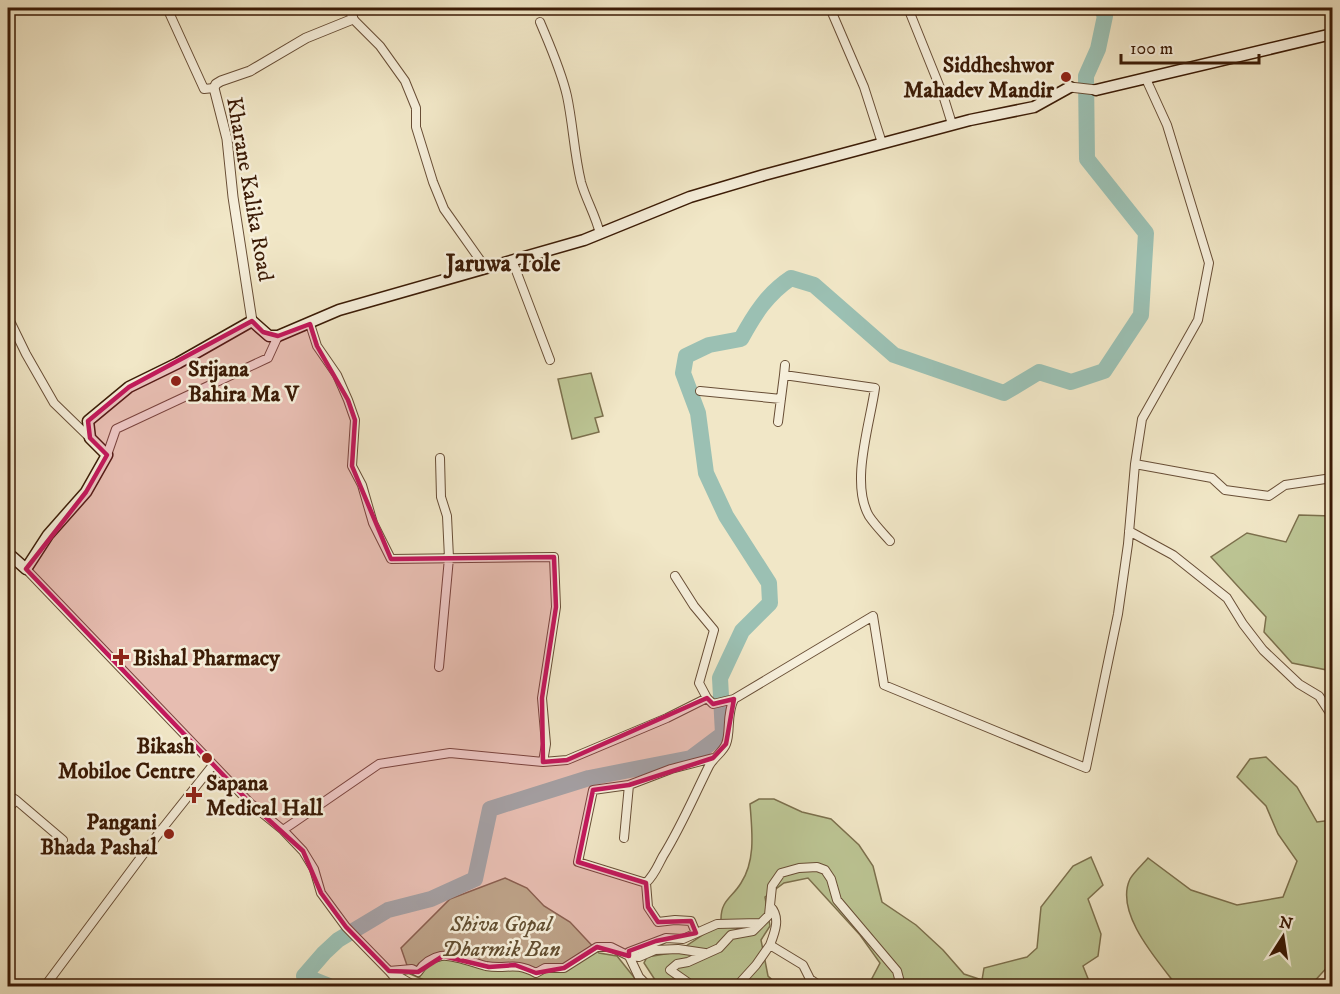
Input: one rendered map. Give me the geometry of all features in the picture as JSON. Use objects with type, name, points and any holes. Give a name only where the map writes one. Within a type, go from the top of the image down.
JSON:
[{"type":"main road","points":[[1096,90],[1332,34]]},
{"type":"main road","points":[[8,553],[26,569],[48,535],[86,492],[106,455],[90,438],[88,421],[129,387],[178,363],[252,321],[269,336],[278,336],[339,310],[584,240],[690,197],[952,124],[1034,107],[1070,87]]},
{"type":"street","points":[[167,8],[204,89],[214,88]]},
{"type":"street","points":[[350,8],[353,19],[380,46],[405,81],[416,108],[416,128],[444,209],[485,267]]},
{"type":"street","points":[[830,8],[864,87],[882,143]]},
{"type":"street","points":[[908,8],[943,95],[952,124]]},
{"type":"street","name":"Kharane Kalika Road","points":[[252,321],[233,196],[227,139],[214,88],[221,81],[263,65],[306,38],[353,19]]},
{"type":"street","points":[[540,22],[561,74],[581,179],[590,207],[598,222],[600,234]]},
{"type":"street","points":[[283,830],[379,764],[450,753],[543,762],[567,760],[710,701],[734,699],[873,616],[884,685],[1086,768],[1118,614],[1142,419],[1198,320],[1209,263],[1167,125],[1146,79]]},
{"type":"street","points":[[1070,87],[1096,90]]},
{"type":"street","points":[[512,260],[550,360]]},
{"type":"street","points":[[8,317],[54,403],[90,438]]},
{"type":"street","points":[[310,324],[317,346],[337,375],[355,420],[352,466],[362,485],[374,523],[391,559],[554,557],[556,608],[542,698],[546,744],[543,762]]},
{"type":"street","points":[[106,455],[116,429],[268,358],[278,336]]},
{"type":"street","points":[[778,422],[785,365]]},
{"type":"street","points":[[784,375],[875,388],[862,465],[861,494],[869,515],[890,541]]},
{"type":"street","points":[[700,391],[781,399]]},
{"type":"street","points":[[439,667],[449,558],[447,516],[441,497],[440,458]]},
{"type":"street","points":[[1135,464],[1212,478],[1225,490],[1269,495],[1285,485],[1332,478]]},
{"type":"street","points":[[1129,531],[1173,555],[1227,597],[1243,624],[1263,650],[1299,684],[1319,696],[1332,716]]},
{"type":"street","points":[[26,569],[250,803],[283,830],[303,851],[314,869],[321,892],[346,927],[402,987]]},
{"type":"street","points":[[675,576],[694,606],[714,630],[699,683],[710,701]]},
{"type":"street","points":[[696,933],[691,921],[657,922],[648,907],[646,883],[656,873],[676,836],[688,806],[713,758],[726,744],[729,709],[734,699]]},
{"type":"street","points":[[646,883],[578,862],[593,790],[629,785],[671,769],[713,758]]},
{"type":"street","points":[[45,987],[162,829],[213,765]]},
{"type":"street","points":[[624,838],[629,785]]},
{"type":"street","points":[[8,795],[63,840]]},
{"type":"street","points":[[8,809],[16,801]]},
{"type":"street","points":[[719,987],[708,984],[690,984],[670,970],[677,964],[688,962],[719,948],[731,935],[753,931],[768,915],[772,886],[781,873],[799,868],[817,867],[825,870],[831,879],[837,900],[897,971],[901,987]]},
{"type":"street","points":[[737,987],[756,966],[770,945],[777,917],[770,906]]},
{"type":"street","points":[[628,956],[633,949],[666,938],[683,939],[717,924],[760,923]]},
{"type":"street","points":[[770,945],[803,965],[810,979],[820,987]]},
{"type":"street","points":[[389,971],[412,969],[418,972],[423,964],[443,956],[489,967],[515,965],[536,973],[545,969],[564,969],[597,946],[611,947],[628,956],[639,957],[655,950],[678,949],[707,953]]},
{"type":"street","points":[[628,956],[639,977],[648,987]]},
{"type":"street","points":[[389,971],[416,987]]},
{"type":"highlighted area","points":[[252,321],[263,332],[278,336],[310,324],[317,346],[348,400],[355,420],[352,466],[391,559],[554,557],[556,607],[542,698],[543,762],[567,760],[707,698],[713,704],[734,699],[726,744],[713,758],[629,785],[593,790],[578,862],[646,883],[648,907],[658,922],[691,921],[696,933],[656,941],[629,951],[629,956],[597,947],[564,968],[536,973],[515,965],[489,967],[443,956],[418,972],[389,971],[346,927],[321,893],[303,851],[250,803],[26,569],[86,492],[107,455],[90,438],[88,421],[129,387]]},
{"type":"green space","points":[[591,373],[603,416],[595,418],[599,432],[572,439],[558,379]]},
{"type":"green space","points":[[1299,515],[1332,516],[1332,671],[1292,663],[1264,632],[1266,617],[1211,557],[1247,533],[1286,542]]},
{"type":"green space","points":[[1266,757],[1297,787],[1317,822],[1332,820],[1332,962],[1310,986],[1177,986],[1140,936],[1133,921],[1128,907],[1127,892],[1130,879],[1148,858],[1191,890],[1237,905],[1283,897],[1297,861],[1278,834],[1266,806],[1237,777],[1250,759]]},
{"type":"green space","points":[[759,799],[774,799],[802,812],[831,819],[859,845],[873,866],[882,902],[916,925],[964,974],[982,980],[984,968],[1027,957],[1037,948],[1041,907],[1073,866],[1091,857],[1103,885],[1088,899],[1101,934],[1098,956],[1083,966],[1091,986],[868,986],[880,963],[860,935],[808,878],[784,883],[765,897],[770,926],[761,940],[768,976],[779,986],[659,986],[644,963],[647,957],[677,952],[713,928],[721,919],[725,903],[738,888],[749,865],[752,845],[750,804]]},
{"type":"green space","name":"Shiva Gopal Dharmik Ban","points":[[505,878],[527,888],[544,906],[570,922],[599,953],[617,956],[641,986],[438,986],[410,974],[401,948],[450,899]]},
{"type":"waterway","points":[[329,986],[304,976],[338,940],[388,910],[431,899],[475,879],[490,809],[589,778],[691,758],[723,734],[720,678],[742,631],[770,603],[769,583],[726,516],[706,473],[698,413],[683,373],[686,356],[709,345],[741,339],[762,306],[782,284],[791,278],[814,285],[894,355],[1004,393],[1039,372],[1071,382],[1104,371],[1141,315],[1146,233],[1087,159],[1086,76],[1098,49],[1105,16],[1101,8]]},
{"type":"place","name":"Siddheshwor Mahadev Mandir","points":[[1066,77]]},
{"type":"place","name":"Srijana Bahira Ma V","points":[[176,381]]},
{"type":"place","name":"Bishal Pharmacy","points":[[121,657]]},
{"type":"place","name":"Bikash Mobiloe Centre","points":[[207,758]]},
{"type":"place","name":"Sapana Medical Hall","points":[[194,795]]},
{"type":"place","name":"Pangani Bhada Pashal","points":[[169,834]]},
{"type":"district","name":"Jaruwa Tole","points":[[503,263]]}]
